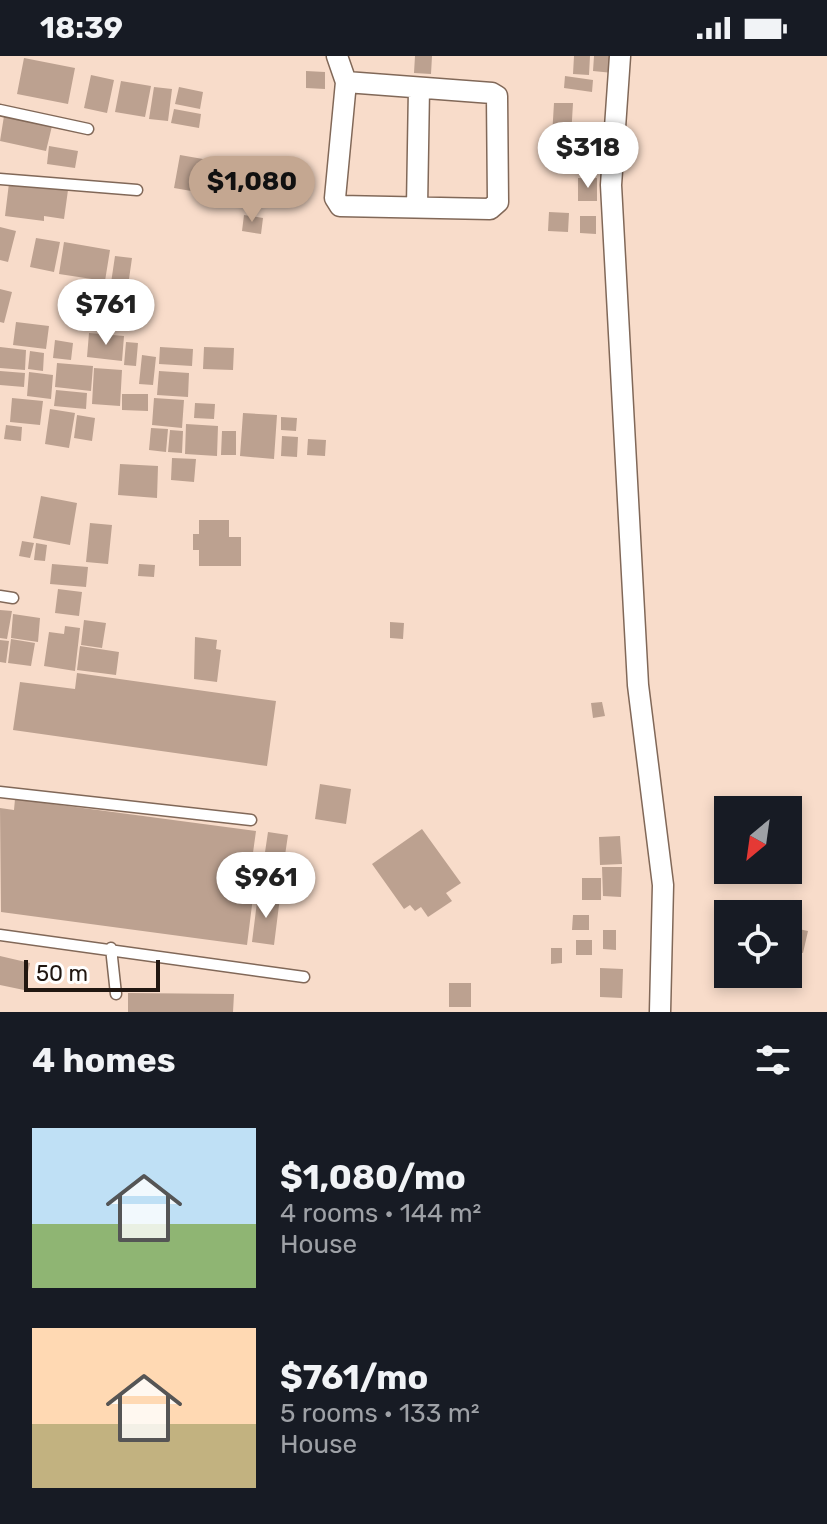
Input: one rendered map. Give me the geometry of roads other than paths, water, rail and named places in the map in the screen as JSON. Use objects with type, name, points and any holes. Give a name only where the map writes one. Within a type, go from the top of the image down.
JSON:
[{"type":"street","points":[[337,56],[346,82],[335,198],[340,206],[490,209],[498,202],[497,96],[492,93],[346,82]]},
{"type":"street","points":[[620,56],[611,185],[638,685],[663,885],[660,1012]]},
{"type":"street","points":[[417,207],[419,88]]},
{"type":"lane","points":[[0,110],[88,129]]},
{"type":"lane","points":[[0,179],[137,190]]},
{"type":"lane","points":[[0,596],[13,598]]},
{"type":"lane","points":[[0,792],[251,820]]},
{"type":"lane","points":[[0,935],[304,977]]},
{"type":"lane","points":[[111,948],[116,994]]}]
